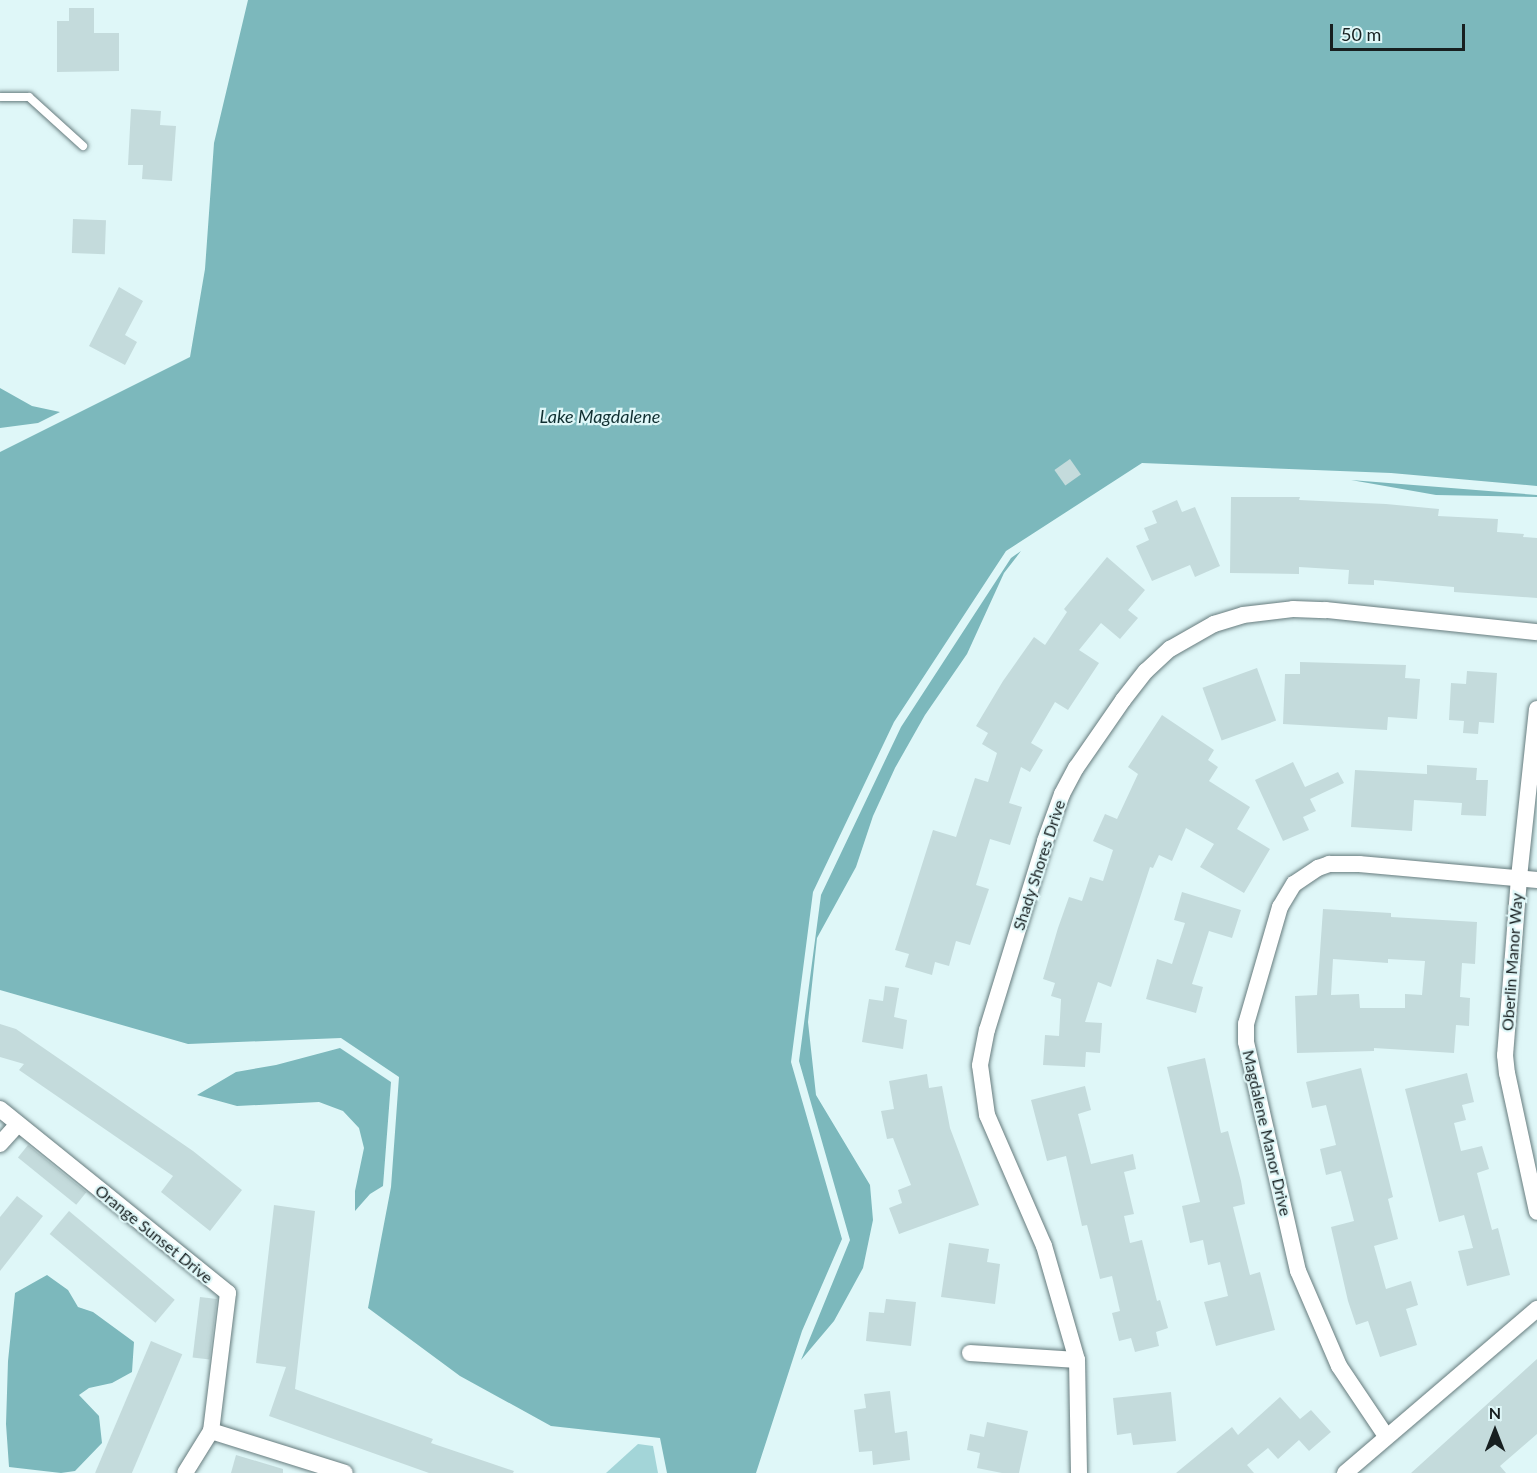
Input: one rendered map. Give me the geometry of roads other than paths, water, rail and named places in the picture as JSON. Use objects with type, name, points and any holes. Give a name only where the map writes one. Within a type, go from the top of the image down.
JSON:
[{"type":"street","name":"Shady Shores Drive","points":[[1079,1473],[1077,1360],[1044,1246],[987,1115],[980,1065],[987,1030],[1046,842],[1062,795],[1076,768],[1123,700],[1146,672],[1170,649],[1214,624],[1243,615],[1277,610],[1326,610],[1537,632]]},
{"type":"street","name":"Oberlin Manor Way","points":[[1537,709],[1518,878],[1505,1055],[1537,1212]]},
{"type":"street","name":"Magdalene Manor Drive","points":[[1386,1436],[1339,1366],[1298,1271],[1246,1042],[1246,1024],[1280,907],[1294,884],[1318,868],[1329,864],[1359,864],[1537,880]]},
{"type":"street","name":"Orange Sunset Drive","points":[[0,1109],[228,1293],[212,1431],[185,1473]]},
{"type":"street","points":[[0,1144],[18,1124]]},
{"type":"street","points":[[1345,1473],[1537,1309]]},
{"type":"street","points":[[970,1353],[1077,1360]]},
{"type":"street","points":[[212,1431],[345,1473]]},
{"type":"lane","points":[[0,98],[29,97],[84,146]]},
{"type":"water","name":"Lake Magdalene","points":[[248,0],[1537,0],[1537,486],[1391,473],[1142,463],[1006,551],[894,722],[813,892],[791,1062],[842,1239],[802,1331],[756,1473],[667,1473],[660,1438],[551,1426],[460,1376],[368,1308],[391,1187],[399,1077],[341,1038],[188,1044],[0,990],[0,452],[190,357],[205,269],[214,143]]},
{"type":"water","points":[[0,388],[32,406],[60,412],[38,423],[0,428]]},
{"type":"water","points":[[1351,480],[1537,495],[1537,497],[1436,495]]},
{"type":"water","points":[[1021,551],[1004,573],[967,654],[925,715],[895,768],[873,816],[856,867],[817,938],[808,1022],[816,1095],[870,1185],[873,1220],[863,1268],[834,1321],[801,1360],[850,1240],[799,1061],[821,895],[901,727],[1011,558]]},
{"type":"water","points":[[340,1048],[391,1082],[383,1186],[370,1194],[355,1211],[355,1191],[364,1148],[359,1128],[343,1111],[319,1102],[237,1106],[197,1095],[236,1072],[276,1065]]},
{"type":"water","points":[[47,1275],[68,1290],[78,1307],[93,1312],[134,1342],[132,1372],[112,1383],[89,1388],[79,1395],[99,1416],[102,1443],[75,1471],[61,1473],[9,1467],[6,1424],[8,1361],[15,1293]]}]
